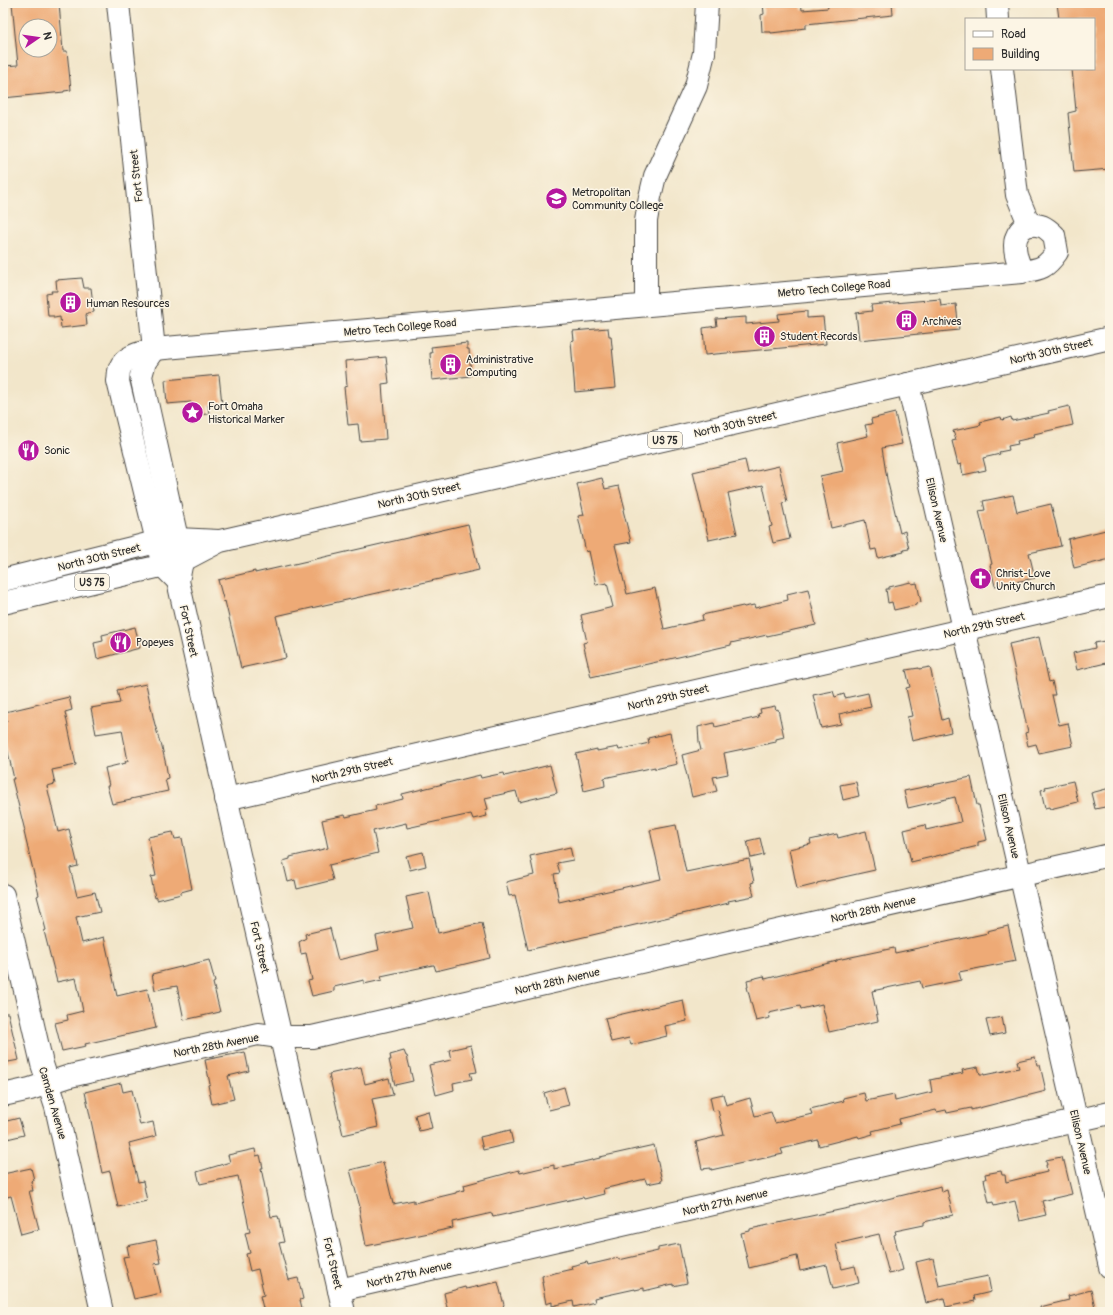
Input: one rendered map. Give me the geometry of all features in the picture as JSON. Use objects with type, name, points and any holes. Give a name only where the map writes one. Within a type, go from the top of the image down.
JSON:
[{"type":"main road","name":"Fort Street","points":[[118,3],[154,349],[146,362],[141,376],[166,541],[174,569],[344,1312]]},
{"type":"main road","points":[[646,305],[646,221],[650,197],[655,176],[696,86],[704,53],[707,3]]},
{"type":"main road","points":[[996,3],[998,18]]},
{"type":"main road","points":[[1002,70],[1017,195],[1029,224],[1019,230],[1015,239],[1015,253],[1022,272]]},
{"type":"main road","name":"Metro Tech College Road","points":[[154,349],[1037,270],[1050,263],[1057,252],[1054,235],[1042,226],[1029,224]]},
{"type":"main road","name":"North 30th Street","points":[[3,580],[166,541],[220,541],[1110,338]]},
{"type":"main road","name":"Ellison Avenue","points":[[908,384],[1110,1267]]},
{"type":"main road","name":"North 30th Street","points":[[3,603],[174,569],[220,541]]},
{"type":"main road","name":"North 29th Street","points":[[226,799],[1110,596]]},
{"type":"main road","name":"North 28th Avenue","points":[[3,1095],[70,1076],[258,1034],[280,1037],[312,1037],[1110,855]]},
{"type":"main road","name":"Camden Avenue","points":[[3,895],[42,1064],[56,1107],[102,1312]]},
{"type":"main road","name":"North 27th Avenue","points":[[339,1290],[1110,1113]]},
{"type":"building","points":[[12,3],[59,3],[63,51],[67,51],[71,90],[3,98],[3,66],[18,65]]},
{"type":"building","points":[[763,3],[801,3],[802,10],[828,8],[827,3],[892,3],[893,15],[806,24],[806,28],[771,33],[762,32],[761,15],[764,14]]},
{"type":"building","points":[[1057,3],[1110,3],[1110,169],[1074,172],[1068,113],[1076,111],[1072,70],[1095,70],[1095,18],[1059,18]]},
{"type":"building","name":"Human Resources","points":[[82,278],[84,288],[91,288],[94,312],[87,313],[87,325],[61,328],[60,317],[54,318],[54,316],[48,316],[46,294],[52,293],[51,291],[57,291],[56,280]]},
{"type":"building","name":"Archives","points":[[940,299],[941,306],[956,304],[959,330],[859,340],[856,313],[872,311],[871,305]]},
{"type":"building","name":"Student Records","points":[[807,311],[807,318],[823,317],[826,344],[705,355],[703,328],[717,326],[716,319],[746,317],[746,324],[779,321],[778,314]]},
{"type":"building","points":[[608,328],[609,336],[611,336],[616,388],[575,392],[571,341],[574,340],[573,331]]},
{"type":"building","name":"Administrative Computing","points":[[467,343],[467,349],[469,349],[471,376],[432,380],[431,347]]},
{"type":"building","points":[[386,357],[389,383],[382,384],[386,439],[360,441],[358,424],[348,425],[344,387],[347,386],[345,361]]},
{"type":"building","points":[[219,375],[222,404],[208,405],[209,414],[192,415],[191,402],[167,404],[165,380]]},
{"type":"building","points":[[1069,406],[1073,425],[1034,434],[1035,437],[1017,441],[1018,444],[1008,446],[1009,450],[983,458],[986,470],[963,475],[961,464],[958,465],[952,441],[956,440],[953,431],[981,425],[980,422],[1001,417],[1002,420],[1011,417],[1012,421],[1049,413],[1048,411]]},
{"type":"building","points":[[895,413],[902,444],[882,448],[887,479],[900,533],[905,531],[909,549],[903,550],[904,552],[878,558],[876,549],[871,550],[865,520],[831,528],[820,476],[843,471],[837,443],[868,436],[865,425],[872,424],[871,419]]},
{"type":"building","points":[[745,460],[748,473],[779,466],[787,502],[782,503],[790,539],[773,543],[769,527],[772,526],[763,485],[728,493],[737,534],[709,540],[693,472]]},
{"type":"building","points":[[602,478],[605,489],[619,486],[625,509],[623,510],[631,542],[615,545],[627,594],[655,588],[664,629],[703,620],[702,615],[743,606],[754,605],[755,608],[788,600],[787,594],[808,589],[816,625],[731,643],[731,645],[591,677],[583,643],[587,642],[581,615],[613,607],[607,583],[596,585],[589,551],[586,552],[578,516],[584,515],[577,484]]},
{"type":"building","points":[[1013,495],[1017,512],[1051,504],[1061,546],[1029,553],[1035,578],[995,586],[990,565],[992,564],[979,511],[985,510],[983,501]]},
{"type":"building","points":[[468,524],[479,570],[276,616],[286,658],[241,668],[225,601],[224,602],[218,580],[255,571],[255,573]]},
{"type":"building","points":[[1110,529],[1110,559],[1074,568],[1068,539]]},
{"type":"building","points":[[911,582],[912,584],[917,583],[921,602],[916,603],[916,605],[894,610],[892,602],[888,603],[886,589]]},
{"type":"building","points":[[135,627],[140,648],[97,659],[94,643],[103,641],[102,635]]},
{"type":"building","points":[[1039,637],[1049,682],[1052,681],[1055,695],[1052,695],[1059,725],[1068,723],[1073,746],[1039,753],[1036,744],[1028,746],[1025,733],[1028,732],[1009,644]]},
{"type":"building","points":[[1110,640],[1110,662],[1077,670],[1073,653],[1095,648],[1094,643]]},
{"type":"building","points":[[930,667],[942,720],[948,718],[951,732],[912,741],[907,717],[912,716],[906,688],[910,687],[906,670]]},
{"type":"building","points":[[146,684],[166,765],[168,778],[165,779],[168,791],[112,804],[107,786],[109,786],[105,768],[126,763],[125,761],[128,761],[122,730],[96,734],[91,708],[120,703],[117,690]]},
{"type":"building","points":[[833,691],[835,697],[844,694],[845,698],[868,693],[871,707],[839,714],[841,724],[821,728],[813,695]]},
{"type":"building","points":[[69,697],[72,710],[65,712],[76,765],[52,770],[55,784],[47,786],[58,832],[69,829],[78,866],[70,868],[77,896],[95,892],[100,912],[76,917],[82,943],[104,937],[117,996],[147,989],[156,1028],[85,1044],[86,1046],[62,1051],[55,1023],[68,1020],[67,1015],[83,1011],[76,978],[57,982],[44,931],[46,930],[37,896],[39,895],[12,779],[14,779],[3,730],[3,721],[7,721],[5,712]]},
{"type":"building","points":[[775,706],[776,710],[778,709],[784,737],[776,739],[776,742],[724,753],[728,774],[713,777],[717,791],[692,797],[682,755],[701,750],[698,727],[714,723],[715,727],[759,717],[758,714],[761,713],[760,709]]},
{"type":"building","points":[[670,733],[677,764],[604,778],[605,786],[584,791],[576,754],[597,749],[597,751],[618,747],[619,750],[649,743],[648,738]]},
{"type":"building","points":[[550,765],[557,793],[519,802],[516,791],[485,798],[488,809],[485,810],[487,816],[473,819],[471,814],[407,828],[406,823],[373,831],[378,853],[329,865],[333,880],[297,889],[295,880],[288,882],[283,861],[290,859],[290,857],[328,848],[322,820],[345,815],[346,817],[376,810],[375,806],[403,799],[402,794],[480,775],[481,778],[504,773],[505,776]]},
{"type":"building","points":[[971,777],[987,840],[978,842],[978,846],[911,862],[904,830],[925,825],[926,830],[961,822],[955,797],[908,808],[904,791]]},
{"type":"building","points":[[1073,781],[1078,802],[1050,809],[1049,807],[1045,808],[1041,790],[1046,789],[1045,787]]},
{"type":"building","points":[[856,782],[859,796],[843,800],[840,785]]},
{"type":"building","points":[[1110,788],[1110,806],[1095,809],[1091,793]]},
{"type":"building","points":[[676,825],[686,872],[749,859],[754,882],[751,883],[754,896],[528,950],[515,895],[509,896],[506,882],[534,875],[530,856],[570,847],[573,860],[557,863],[560,873],[554,874],[559,902],[661,879],[650,830]]},
{"type":"building","points":[[866,831],[875,870],[797,889],[789,849],[811,844],[810,840],[837,834],[838,838]]},
{"type":"building","points":[[173,832],[175,839],[182,838],[192,889],[181,892],[181,894],[157,900],[157,897],[155,898],[151,877],[156,876],[148,837]]},
{"type":"building","points":[[760,838],[764,855],[751,858],[747,841]]},
{"type":"building","points":[[423,852],[426,866],[410,870],[406,856]]},
{"type":"building","points":[[429,892],[438,933],[482,923],[490,958],[436,971],[433,965],[381,976],[382,980],[364,984],[364,980],[334,987],[334,991],[312,996],[308,981],[312,980],[306,953],[301,954],[299,942],[306,938],[305,934],[330,928],[338,960],[379,950],[376,936],[413,928],[406,897]]},
{"type":"building","points":[[1008,926],[1016,961],[959,972],[961,980],[922,988],[920,981],[872,991],[878,1021],[829,1032],[822,1004],[801,1009],[800,1006],[769,1013],[770,1018],[756,1021],[747,987],[747,980],[764,976],[765,979],[837,960],[894,948],[895,953],[988,933],[987,931]]},
{"type":"building","points":[[209,960],[215,982],[213,983],[220,1012],[184,1020],[177,986],[155,990],[152,974]]},
{"type":"building","points":[[683,1000],[687,1021],[665,1026],[667,1036],[631,1045],[629,1038],[611,1042],[605,1018]]},
{"type":"building","points":[[3,1013],[8,1013],[19,1060],[3,1063]]},
{"type":"building","points":[[1002,1017],[1005,1033],[990,1036],[986,1020]]},
{"type":"building","points":[[471,1045],[477,1072],[470,1073],[472,1079],[453,1083],[454,1090],[436,1095],[429,1065],[451,1060],[449,1050]]},
{"type":"building","points":[[404,1051],[407,1056],[413,1081],[395,1085],[389,1060],[391,1060],[390,1055]]},
{"type":"building","points":[[245,1052],[249,1071],[228,1076],[234,1099],[212,1104],[205,1060]]},
{"type":"building","points":[[1035,1057],[1037,1065],[1040,1065],[1046,1091],[971,1110],[971,1108],[947,1113],[946,1110],[937,1112],[936,1110],[899,1119],[900,1124],[872,1131],[873,1134],[859,1138],[858,1136],[819,1146],[818,1140],[781,1149],[783,1154],[711,1170],[711,1168],[702,1169],[696,1142],[724,1135],[718,1110],[713,1111],[710,1097],[723,1094],[726,1105],[750,1098],[755,1116],[771,1112],[775,1123],[812,1114],[810,1109],[844,1101],[843,1098],[864,1093],[866,1101],[894,1095],[895,1101],[932,1092],[930,1080],[963,1073],[962,1070],[978,1067],[980,1074],[984,1075],[1019,1068],[1017,1061]]},
{"type":"building","points":[[361,1067],[365,1084],[389,1078],[393,1095],[372,1099],[378,1127],[343,1135],[329,1074]]},
{"type":"building","points":[[121,1083],[123,1092],[132,1090],[140,1125],[153,1122],[156,1136],[129,1143],[138,1182],[143,1181],[147,1201],[118,1207],[110,1171],[102,1173],[85,1092]]},
{"type":"building","points":[[564,1087],[569,1105],[549,1110],[544,1093]]},
{"type":"building","points":[[428,1111],[432,1128],[419,1131],[415,1115]]},
{"type":"building","points":[[19,1118],[24,1135],[3,1140],[3,1122]]},
{"type":"building","points":[[510,1130],[513,1143],[483,1150],[480,1137]]},
{"type":"building","points":[[654,1145],[662,1181],[647,1184],[645,1179],[603,1189],[604,1194],[584,1199],[583,1197],[493,1217],[492,1213],[452,1222],[453,1228],[366,1246],[360,1207],[350,1170],[383,1162],[393,1204],[414,1200],[414,1203],[456,1193],[465,1190],[464,1185],[519,1170],[520,1173],[554,1165],[554,1169]]},
{"type":"building","points":[[255,1149],[256,1156],[260,1155],[263,1168],[261,1168],[271,1217],[278,1216],[284,1242],[279,1243],[289,1280],[298,1278],[303,1299],[300,1300],[303,1312],[264,1312],[260,1296],[264,1295],[258,1269],[250,1271],[246,1254],[250,1253],[245,1233],[250,1232],[238,1176],[200,1184],[197,1172],[230,1162],[228,1155]]},
{"type":"building","points":[[1061,1157],[1062,1161],[1064,1161],[1072,1194],[1042,1201],[1046,1215],[1020,1221],[1015,1201],[994,1206],[993,1202],[989,1203],[984,1179],[986,1179],[985,1174],[1001,1171],[1002,1175],[1005,1175],[1006,1182],[1047,1172],[1046,1160]]},
{"type":"building","points":[[31,1168],[34,1180],[31,1181],[33,1191],[29,1191],[39,1229],[21,1234],[11,1196],[3,1198],[3,1174]]},
{"type":"building","points":[[941,1186],[942,1192],[947,1190],[953,1215],[924,1222],[924,1225],[895,1231],[896,1234],[894,1235],[903,1270],[889,1274],[879,1234],[836,1244],[842,1269],[855,1266],[859,1283],[833,1289],[827,1265],[800,1271],[797,1256],[749,1268],[741,1233],[750,1231],[750,1229],[858,1206]]},
{"type":"building","points":[[156,1240],[161,1263],[154,1264],[161,1293],[134,1299],[123,1257],[129,1256],[127,1246]]},
{"type":"building","points":[[679,1244],[687,1283],[673,1286],[673,1284],[644,1291],[644,1288],[635,1289],[594,1298],[595,1302],[574,1307],[573,1301],[552,1306],[552,1302],[546,1304],[542,1276],[572,1269],[571,1266],[587,1262],[588,1265],[618,1258],[619,1260],[658,1251],[658,1248]]},
{"type":"building","points":[[933,1258],[939,1286],[988,1276],[991,1292],[974,1296],[975,1301],[946,1307],[944,1298],[926,1303],[916,1262]]},
{"type":"building","points":[[498,1282],[504,1305],[504,1312],[448,1312],[444,1293],[465,1287],[466,1289]]},
{"type":"building","points":[[1091,1290],[1096,1312],[1041,1312],[1040,1307],[1069,1300],[1068,1296]]},
{"type":"place","name":"Metropolitan Community College","points":[[556,198]]},
{"type":"place","name":"Human Resources","points":[[70,303]]},
{"type":"place","name":"Archives","points":[[907,321]]},
{"type":"place","name":"Student Records","points":[[764,336]]},
{"type":"place","name":"Administrative Computing","points":[[451,365]]},
{"type":"place","name":"Fort Omaha Historical Marker","points":[[193,412]]},
{"type":"place","name":"Sonic","points":[[28,450]]},
{"type":"place","name":"Christ-Love Unity Church","points":[[981,579]]},
{"type":"place","name":"Popeyes","points":[[121,642]]}]
